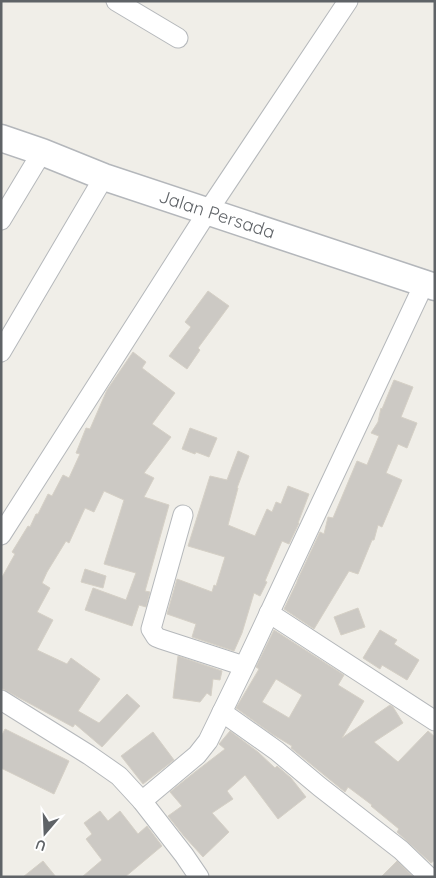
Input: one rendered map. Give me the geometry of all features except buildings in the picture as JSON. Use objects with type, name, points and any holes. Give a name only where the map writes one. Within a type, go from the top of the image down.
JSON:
[{"type":"street","points":[[116,1],[178,38]]},
{"type":"street","points":[[1,535],[208,211],[348,1]]},
{"type":"street","name":"Jalan Persada","points":[[1,138],[104,177],[430,286]]},
{"type":"street","points":[[1,220],[42,152]]},
{"type":"street","points":[[1,352],[104,177]]},
{"type":"street","points":[[142,801],[196,755],[208,741],[430,286]]},
{"type":"street","points":[[183,515],[151,629],[156,637],[161,639],[244,666]]},
{"type":"street","points":[[269,613],[435,720]]},
{"type":"street","points":[[1,700],[119,776],[142,801],[199,877]]},
{"type":"street","points":[[222,712],[277,751],[401,850],[429,877]]}]
